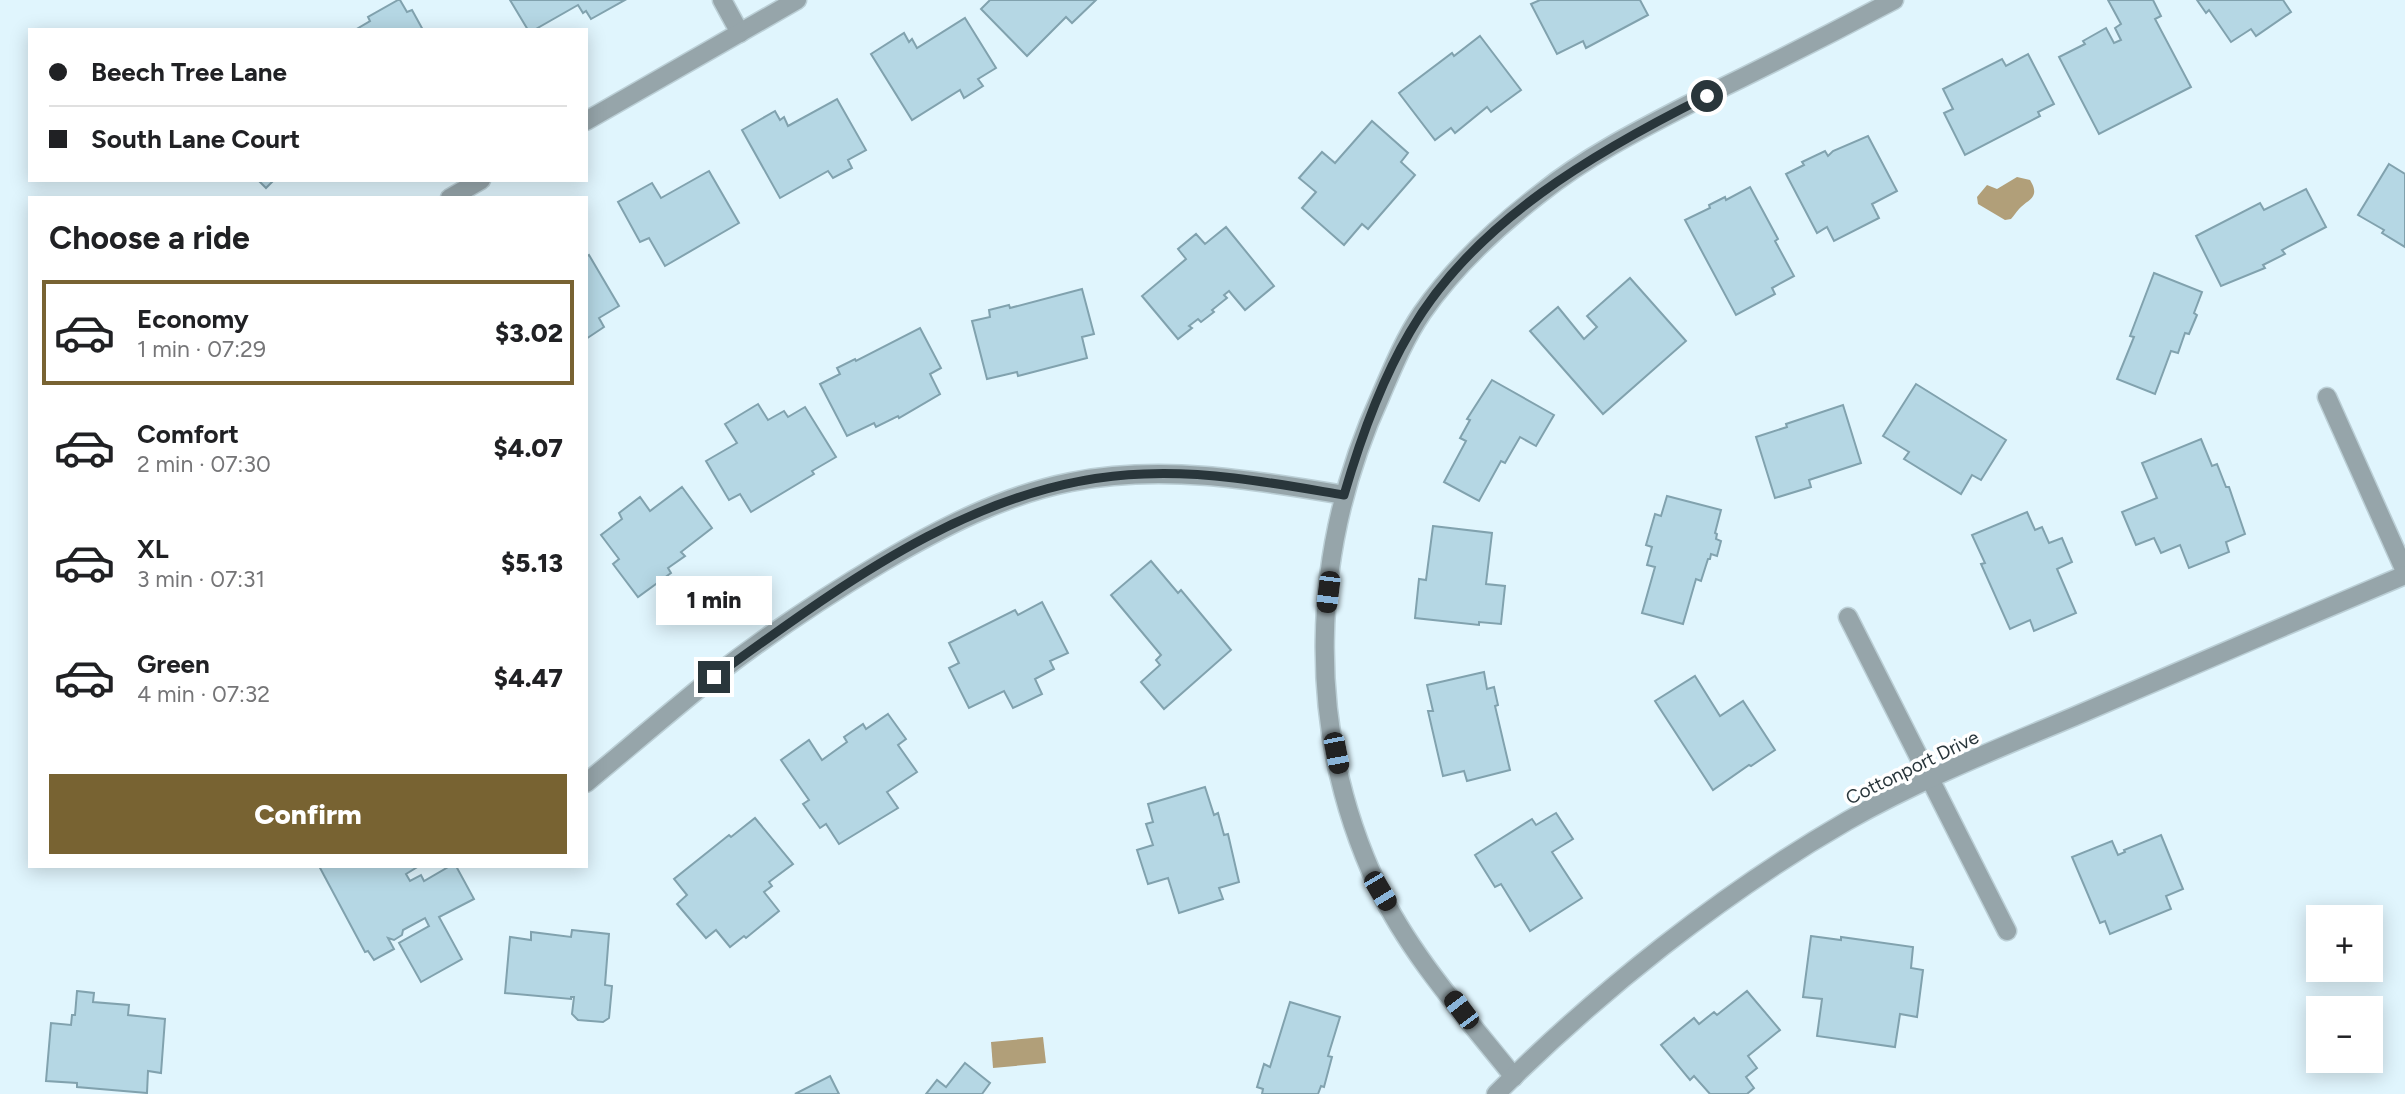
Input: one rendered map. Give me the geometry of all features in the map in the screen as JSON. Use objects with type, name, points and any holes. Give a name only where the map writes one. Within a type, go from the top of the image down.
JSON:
[{"type":"street","points":[[722,0],[740,33]]},
{"type":"street","points":[[588,120],[797,0]]},
{"type":"street","points":[[1514,1077],[1423,960],[1399,924],[1360,847],[1349,813],[1325,687],[1323,629],[1344,495],[1357,449],[1409,333],[1469,257],[1543,191],[1635,132],[1894,0]]},
{"type":"street","points":[[453,196],[478,182]]},
{"type":"street","points":[[2328,397],[2405,573]]},
{"type":"street","points":[[588,781],[714,677],[804,613],[909,546],[956,522],[1009,500],[1072,482],[1172,473],[1250,480],[1344,495]]},
{"type":"street","name":"Cottonport Drive","points":[[1496,1094],[1619,983],[1692,924],[1780,863],[1847,821],[1931,778],[2405,573]]},
{"type":"street","points":[[1848,617],[2007,931]]},
{"type":"shaded area","points":[[2017,177],[2030,180],[2034,194],[2011,219],[2005,220],[1978,204],[1977,197],[1987,185],[1997,189]]},
{"type":"shaded area","points":[[1043,1037],[1046,1063],[993,1068],[991,1042]]},
{"type":"building","points":[[400,0],[407,12],[412,10],[422,28],[358,28],[370,21],[368,17]]},
{"type":"building","points":[[510,0],[625,0],[591,19],[578,5],[538,28],[527,28]]},
{"type":"building","points":[[990,0],[1096,0],[1072,23],[1066,17],[1027,56],[981,9]]},
{"type":"building","points":[[1540,0],[1640,0],[1648,15],[1586,48],[1583,41],[1557,54],[1531,4]]},
{"type":"building","points":[[2108,0],[2153,0],[2161,16],[2155,19],[2191,87],[2099,134],[2059,57],[2085,44],[2083,41],[2106,28],[2114,43],[2121,40],[2115,28],[2121,24]]},
{"type":"building","points":[[2197,0],[2283,0],[2291,12],[2256,36],[2251,29],[2231,42],[2209,10],[2206,13]]},
{"type":"building","points":[[965,18],[996,68],[978,79],[983,86],[964,98],[960,90],[912,120],[871,54],[904,33],[909,42],[912,39],[917,48]]},
{"type":"building","points":[[1480,36],[1521,90],[1491,112],[1487,107],[1455,133],[1451,128],[1435,140],[1399,93],[1452,53],[1454,56]]},
{"type":"building","points":[[2028,54],[2054,104],[2038,112],[2040,116],[1965,155],[1944,113],[1953,109],[1943,89],[2002,59],[2006,66]]},
{"type":"building","points":[[837,99],[866,150],[848,160],[852,168],[833,178],[828,171],[780,198],[742,130],[775,111],[780,120],[784,117],[788,126]]},
{"type":"building","points":[[1372,121],[1408,153],[1401,162],[1415,175],[1368,229],[1362,224],[1344,245],[1302,208],[1316,192],[1299,178],[1322,152],[1335,163]]},
{"type":"building","points":[[1868,136],[1897,191],[1872,204],[1879,218],[1834,241],[1827,227],[1817,233],[1786,174],[1804,165],[1802,162],[1825,151],[1828,156],[1833,151]]},
{"type":"building","points":[[2389,164],[2405,174],[2405,247],[2382,233],[2384,230],[2358,215]]},
{"type":"building","points":[[709,171],[739,223],[665,266],[649,238],[640,242],[618,202],[652,183],[661,198]]},
{"type":"building","points":[[260,182],[272,182],[266,188]]},
{"type":"building","points":[[1750,187],[1794,276],[1772,288],[1775,294],[1736,315],[1685,220],[1710,208],[1709,205],[1725,197],[1726,200]]},
{"type":"building","points":[[2306,189],[2326,227],[2282,250],[2285,254],[2263,265],[2265,268],[2221,286],[2196,236],[2260,203],[2264,210]]},
{"type":"building","points":[[1226,227],[1274,286],[1245,310],[1229,291],[1224,295],[1227,298],[1212,310],[1214,312],[1201,322],[1198,319],[1189,326],[1192,328],[1178,339],[1142,296],[1186,259],[1178,249],[1196,234],[1205,244]]},
{"type":"building","points":[[588,256],[619,306],[599,318],[604,327],[588,338]]},
{"type":"building","points":[[2154,273],[2202,292],[2189,334],[2185,333],[2178,353],[2171,351],[2155,394],[2117,379],[2134,337],[2130,336]]},
{"type":"building","points":[[1630,278],[1686,341],[1603,414],[1530,331],[1558,307],[1584,339],[1597,327],[1587,316]]},
{"type":"building","points":[[1082,289],[1094,334],[1082,337],[1087,358],[1018,376],[1017,372],[987,379],[972,321],[990,317],[989,310],[1009,305],[1010,308]]},
{"type":"building","points":[[920,328],[941,368],[930,374],[940,394],[899,418],[898,416],[876,427],[874,423],[847,436],[820,384],[840,374],[837,368]]},
{"type":"building","points":[[1492,380],[1554,415],[1536,446],[1520,437],[1505,463],[1501,461],[1479,501],[1444,482],[1466,441],[1460,438],[1470,420],[1467,419]]},
{"type":"building","points":[[1916,384],[2006,440],[1981,480],[1972,475],[1961,494],[1904,459],[1909,452],[1883,436]]},
{"type":"building","points":[[758,404],[768,420],[784,411],[788,417],[805,407],[836,457],[812,471],[814,474],[751,512],[740,494],[729,500],[706,461],[737,443],[725,424]]},
{"type":"building","points":[[1843,405],[1861,463],[1809,480],[1811,487],[1775,498],[1756,437]]},
{"type":"building","points":[[2201,439],[2212,466],[2217,464],[2226,487],[2229,487],[2245,534],[2226,542],[2229,552],[2189,568],[2180,545],[2161,553],[2154,538],[2136,545],[2122,512],[2157,498],[2142,463]]},
{"type":"building","points":[[682,487],[712,528],[681,552],[685,556],[668,568],[671,573],[638,597],[613,564],[619,559],[601,535],[622,519],[619,513],[640,497],[650,511]]},
{"type":"building","points":[[1667,496],[1721,510],[1715,533],[1716,539],[1721,541],[1717,556],[1711,554],[1701,581],[1696,579],[1683,624],[1642,613],[1655,567],[1647,565],[1652,547],[1646,545],[1655,514],[1661,516]]},
{"type":"building","points":[[2027,512],[2035,530],[2042,527],[2049,543],[2062,538],[2072,562],[2057,569],[2076,613],[2034,631],[2030,620],[2010,629],[1981,564],[1985,563],[1972,535]]},
{"type":"building","points":[[1433,526],[1492,533],[1486,584],[1505,586],[1501,624],[1479,622],[1479,625],[1415,618],[1419,579],[1426,580]]},
{"type":"building","points":[[1151,561],[1178,593],[1181,590],[1231,650],[1164,709],[1141,682],[1160,665],[1156,660],[1161,655],[1111,595]]},
{"type":"building","points":[[1042,602],[1068,653],[1050,661],[1054,669],[1035,679],[1042,694],[1013,708],[1004,691],[969,708],[949,668],[959,663],[949,643],[1015,610],[1018,615]]},
{"type":"building","points":[[1484,672],[1487,689],[1494,687],[1498,705],[1495,706],[1510,770],[1467,781],[1464,771],[1443,776],[1428,711],[1433,711],[1427,685]]},
{"type":"building","points":[[1695,676],[1720,716],[1743,701],[1775,750],[1713,790],[1655,701]]},
{"type":"building","points":[[888,714],[906,739],[898,745],[917,772],[887,792],[898,808],[839,844],[826,824],[820,828],[803,804],[809,800],[781,760],[809,740],[822,760],[847,742],[844,737],[863,724],[866,729]]},
{"type":"building","points":[[1205,787],[1214,815],[1218,813],[1224,835],[1228,834],[1239,882],[1219,888],[1223,899],[1179,913],[1168,878],[1148,884],[1137,850],[1153,845],[1146,824],[1153,822],[1148,804]]},
{"type":"building","points":[[1556,813],[1573,839],[1552,852],[1582,898],[1530,931],[1501,884],[1495,887],[1475,855],[1532,819],[1536,825]]},
{"type":"building","points":[[755,818],[793,864],[769,882],[772,886],[764,892],[779,911],[746,938],[744,936],[730,947],[716,930],[706,938],[677,904],[687,895],[674,879]]},
{"type":"building","points":[[2161,835],[2183,889],[2166,896],[2171,909],[2110,934],[2105,921],[2100,923],[2072,857],[2112,841],[2118,855]]},
{"type":"building","points":[[320,868],[416,868],[406,874],[410,881],[421,875],[424,881],[447,868],[457,868],[474,899],[439,917],[462,959],[421,982],[399,943],[429,926],[425,918],[403,930],[402,935],[394,940],[388,938],[394,949],[374,960],[368,951],[365,952]]},
{"type":"building","points":[[572,930],[609,934],[605,985],[612,986],[609,1018],[603,1022],[578,1020],[572,1014],[574,997],[571,999],[505,993],[510,937],[531,940],[531,932],[571,937]]},
{"type":"building","points":[[1811,936],[1841,940],[1841,937],[1913,947],[1911,968],[1923,970],[1917,1017],[1900,1014],[1895,1047],[1817,1036],[1822,999],[1803,997]]},
{"type":"building","points":[[77,991],[94,993],[93,1002],[129,1005],[128,1015],[165,1019],[161,1073],[148,1071],[147,1093],[77,1087],[77,1083],[46,1081],[51,1023],[71,1025],[72,1015],[75,1015]]},
{"type":"building","points":[[1747,991],[1780,1030],[1748,1056],[1757,1068],[1746,1077],[1754,1088],[1747,1094],[1710,1094],[1694,1076],[1690,1080],[1661,1045],[1694,1018],[1699,1024],[1714,1012],[1717,1015]]},
{"type":"building","points":[[1290,1002],[1340,1017],[1328,1056],[1332,1057],[1324,1087],[1321,1086],[1318,1094],[1262,1094],[1263,1089],[1257,1087],[1264,1064],[1270,1067]]},
{"type":"building","points":[[965,1063],[990,1083],[982,1094],[926,1094],[937,1080],[946,1087]]},
{"type":"building","points":[[830,1076],[839,1094],[795,1094]]},
{"type":"route","points":[[714,677],[835,592],[909,546],[956,522],[1045,488],[1105,477],[1172,473],[1276,484],[1344,495],[1357,449],[1409,333],[1432,299],[1469,257],[1543,191],[1588,160],[1635,132],[1707,96]]}]
